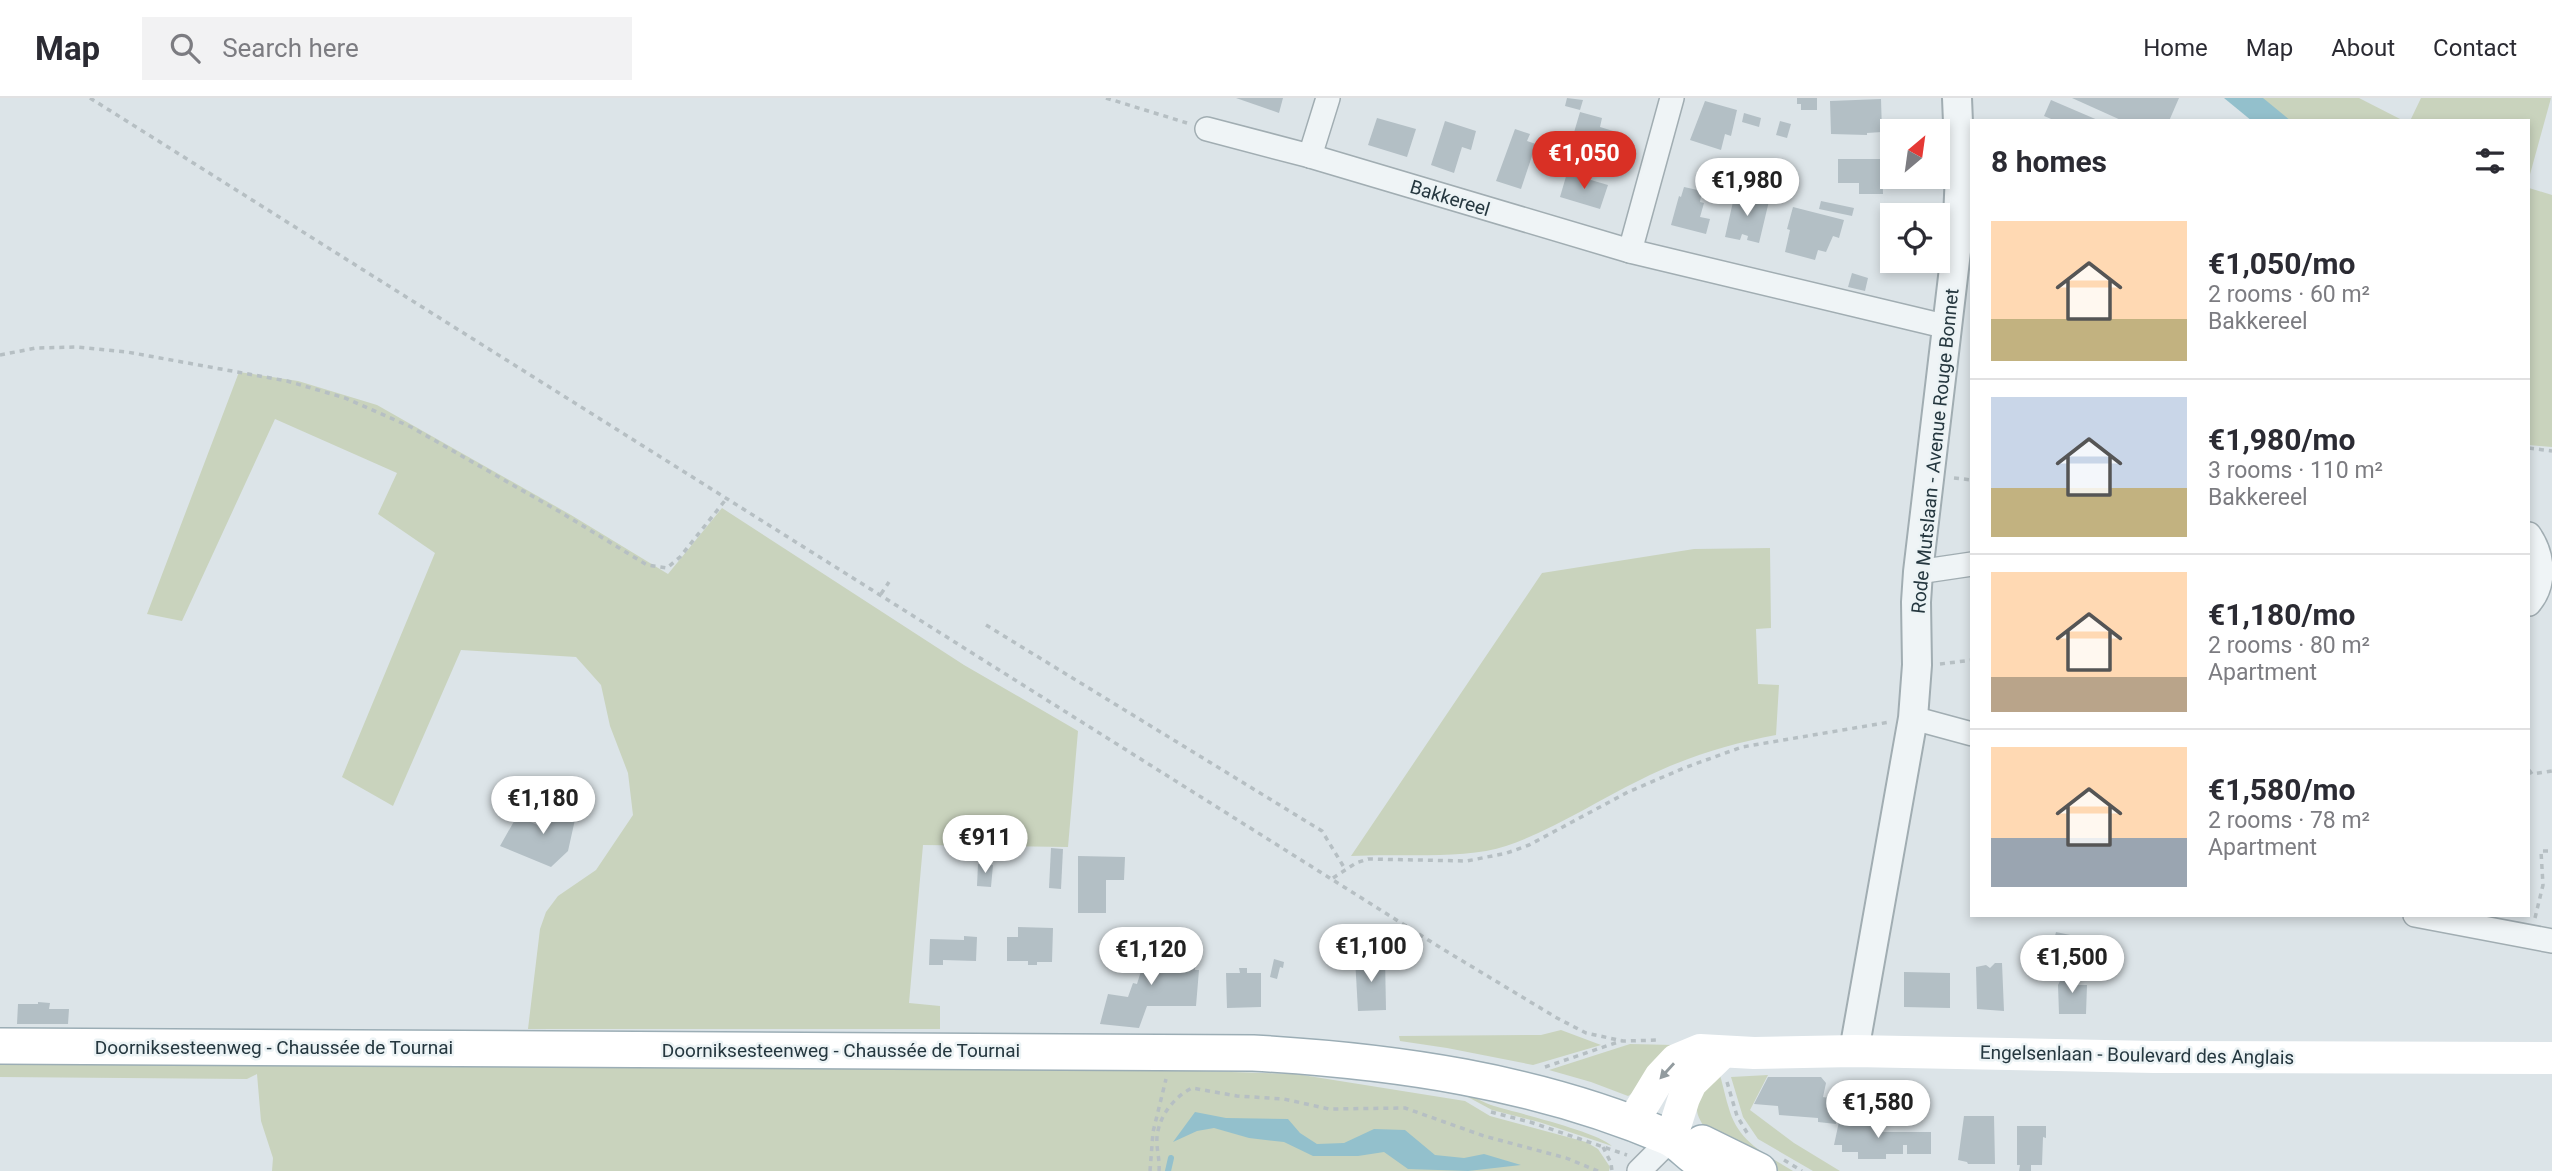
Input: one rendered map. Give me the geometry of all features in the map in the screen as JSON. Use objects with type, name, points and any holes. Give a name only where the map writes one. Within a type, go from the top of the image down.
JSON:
[{"type":"main road","name":"Doorniksesteenweg - Chaussée de Tournai","points":[[0,1046],[1253,1053],[1306,1056],[1417,1068],[1569,1102],[1671,1139],[1698,1160],[1721,1171]]},
{"type":"main road","name":"Engelsenlaan - Boulevard des Anglais","points":[[1632,1123],[1660,1077],[1676,1060],[1700,1050],[1724,1063],[1854,1051],[2154,1057],[2552,1058]]},
{"type":"main road","points":[[1671,1139],[1691,1083],[1724,1063]]},
{"type":"main road","name":"Doorniksesteenweg - Chaussée de Tournai","points":[[1671,1139],[1701,1142],[1763,1156]]},
{"type":"street","points":[[1310,156],[1328,98]]},
{"type":"street","points":[[1630,251],[1672,98]]},
{"type":"street","name":"Rode Mutslaan - Avenue Rouge Bonnet","points":[[1854,1051],[1913,718],[1917,665],[1918,572],[1948,327],[1959,208],[1957,98]]},
{"type":"street","name":"Bakkereel","points":[[1207,129],[1310,156],[1630,251],[1948,327]]},
{"type":"street","points":[[2530,535],[2540,561],[2542,579],[2535,598],[2530,603]]},
{"type":"street","points":[[1918,572],[1970,564]]},
{"type":"street","points":[[1913,718],[1970,733]]},
{"type":"street","points":[[2426,917],[2543,939]]},
{"type":"street","points":[[1643,1167],[1671,1139]]},
{"type":"path","points":[[90,98],[727,498],[883,592],[1441,948],[1586,1033],[1623,1041],[1535,1070]]},
{"type":"path","points":[[1106,98],[1207,129]]},
{"type":"path","points":[[0,355],[36,348],[76,347],[127,352],[287,381],[345,398],[411,427],[647,565],[667,568],[680,557],[727,498]]},
{"type":"path","points":[[2530,448],[2552,451]]},
{"type":"path","points":[[883,592],[889,582]]},
{"type":"path","points":[[986,625],[1322,831],[1346,869]]},
{"type":"path","points":[[1917,665],[1970,660]]},
{"type":"path","points":[[1333,878],[1368,859],[1467,861],[1507,853],[1529,845],[1628,792],[1742,747],[1913,718]]},
{"type":"path","points":[[2530,772],[2552,771]]},
{"type":"path","points":[[2543,939],[2536,911],[2543,885],[2541,851],[2552,850]]},
{"type":"path","points":[[1724,1063],[1737,1116],[1763,1156],[1802,1171]]},
{"type":"path","points":[[1150,1171],[1153,1132],[1168,1070]]},
{"type":"path","points":[[1159,1171],[1156,1139],[1159,1130],[1173,1100],[1192,1088],[1237,1096],[1284,1099],[1329,1109],[1405,1108],[1484,1136],[1566,1158],[1598,1171]]},
{"type":"path","points":[[1487,1111],[1602,1145],[1643,1167]]},
{"type":"path","points":[[1602,1145],[1612,1171]]},
{"type":"green space","points":[[2256,98],[2359,98],[2400,119],[2266,119]]},
{"type":"green space","points":[[2421,98],[2551,98],[2530,174],[2530,119],[2411,119]]},
{"type":"green space","points":[[2530,188],[2552,195],[2552,447],[2530,445]]},
{"type":"green space","points":[[239,372],[298,381],[377,405],[571,515],[668,574],[722,508],[964,665],[1078,731],[1068,847],[923,845],[909,1003],[940,1006],[940,1029],[528,1029],[540,929],[546,912],[558,896],[596,870],[633,815],[628,773],[610,726],[601,685],[576,657],[461,650],[393,806],[342,777],[435,553],[378,514],[397,473],[275,419],[182,621],[147,614]]},
{"type":"green space","points":[[1770,548],[1771,628],[1756,629],[1758,684],[1779,685],[1776,735],[1690,758],[1506,846],[1451,855],[1351,856],[1542,573],[1694,549]]},
{"type":"green space","points":[[1561,1030],[1601,1045],[1533,1065],[1400,1041],[1399,1036],[1541,1035]]},
{"type":"green space","points":[[1630,1044],[1674,1045],[1639,1089],[1628,1096],[1549,1070]]},
{"type":"green space","points":[[256,1062],[1168,1070],[1296,1074],[1465,1101],[1490,1116],[1586,1142],[1598,1149],[1610,1167],[1609,1171],[272,1171],[273,1158],[261,1121],[257,1074],[247,1079],[0,1077],[0,1065]]},
{"type":"green space","points":[[1718,1069],[1730,1112],[1740,1132],[1764,1153],[1793,1171],[1771,1171],[1706,1129],[1697,1112],[1698,1098]]},
{"type":"green space","points":[[1768,1075],[1750,1110],[1794,1143],[1840,1171],[1813,1171],[1758,1139],[1743,1117],[1731,1077]]},
{"type":"green space","points":[[1465,1092],[1490,1105],[1557,1123],[1612,1146],[1492,1110],[1466,1096]]},
{"type":"water","points":[[2224,98],[2263,98],[2289,119],[2250,119]]},
{"type":"water","points":[[1195,1112],[1226,1118],[1288,1119],[1300,1133],[1317,1144],[1344,1143],[1374,1129],[1405,1130],[1435,1155],[1464,1158],[1484,1154],[1521,1165],[1468,1171],[1408,1169],[1384,1152],[1358,1156],[1313,1156],[1284,1142],[1249,1138],[1214,1128],[1197,1131],[1173,1142]]},
{"type":"building","points":[[1236,98],[1283,98],[1279,113]]},
{"type":"building","points":[[1567,98],[1583,100],[1580,110],[1565,106]]},
{"type":"building","points":[[1797,98],[1817,98],[1817,110],[1801,110]]},
{"type":"building","points":[[2072,98],[2179,98],[2170,119],[2119,119]]},
{"type":"building","points":[[1881,99],[1880,132],[1867,135],[1831,134],[1830,101]]},
{"type":"building","points":[[2051,100],[2095,119],[2051,119],[2044,116]]},
{"type":"building","points":[[1705,101],[1737,110],[1731,136],[1725,134],[1721,150],[1690,140]]},
{"type":"building","points":[[1580,112],[1602,118],[1600,127],[1623,134],[1615,159],[1570,146]]},
{"type":"building","points":[[1744,113],[1761,118],[1759,127],[1742,122]]},
{"type":"building","points":[[1377,118],[1416,129],[1407,157],[1368,145]]},
{"type":"building","points":[[1445,121],[1476,131],[1471,150],[1462,147],[1454,173],[1431,165]]},
{"type":"building","points":[[1780,121],[1791,124],[1787,138],[1776,135]]},
{"type":"building","points":[[1515,129],[1530,134],[1527,141],[1536,144],[1521,189],[1496,181]]},
{"type":"building","points":[[1838,159],[1880,159],[1880,189],[1883,189],[1883,194],[1859,194],[1859,183],[1838,183]]},
{"type":"building","points":[[1733,168],[1743,171],[1741,182],[1730,180]]},
{"type":"building","points":[[1567,173],[1608,185],[1600,209],[1560,197]]},
{"type":"building","points":[[1684,187],[1702,191],[1700,202],[1704,203],[1700,217],[1710,219],[1706,234],[1671,225]]},
{"type":"building","points":[[1735,193],[1769,201],[1759,243],[1747,240],[1748,236],[1742,234],[1740,240],[1725,237]]},
{"type":"building","points":[[1821,201],[1854,208],[1852,216],[1819,209]]},
{"type":"building","points":[[1793,207],[1844,220],[1839,238],[1833,236],[1826,252],[1818,250],[1815,260],[1785,252]]},
{"type":"building","points":[[1852,273],[1868,278],[1865,291],[1848,287]]},
{"type":"building","points":[[564,801],[578,806],[568,851],[551,867],[500,846],[517,816],[542,827]]},
{"type":"building","points":[[1051,848],[1063,849],[1061,889],[1049,888]]},
{"type":"building","points":[[1078,856],[1125,857],[1124,880],[1106,880],[1106,913],[1078,913]]},
{"type":"building","points":[[978,864],[993,865],[991,887],[977,886]]},
{"type":"building","points":[[1018,927],[1053,928],[1052,962],[1028,965],[1028,961],[1007,961],[1007,937],[1018,937]]},
{"type":"building","points":[[2056,932],[2075,936],[2074,939],[2070,938],[2068,946],[2064,945],[2061,953],[2051,951]]},
{"type":"building","points":[[964,936],[977,937],[976,961],[943,960],[943,965],[929,965],[930,939],[964,940]]},
{"type":"building","points":[[1126,941],[1155,950],[1158,942],[1169,945],[1161,969],[1178,969],[1177,964],[1195,964],[1195,970],[1199,970],[1196,1006],[1147,1006],[1139,1028],[1100,1024],[1108,994],[1128,997],[1133,983],[1137,984],[1142,968],[1120,961]]},
{"type":"building","points":[[1385,957],[1386,1010],[1358,1011],[1355,958]]},
{"type":"building","points":[[1274,959],[1284,962],[1277,979],[1270,977]]},
{"type":"building","points":[[1995,963],[2002,963],[2004,1011],[1977,1009],[1976,967],[1986,965],[1990,968]]},
{"type":"building","points":[[2067,967],[2078,972],[2072,985],[2087,985],[2086,1014],[2059,1014],[2058,985]]},
{"type":"building","points":[[1239,968],[1247,968],[1247,973],[1261,973],[1261,1007],[1227,1008],[1226,973],[1240,973]]},
{"type":"building","points":[[1904,972],[1950,973],[1950,1008],[1904,1007]]},
{"type":"building","points":[[50,1003],[49,1009],[69,1009],[68,1024],[17,1024],[18,1004]]},
{"type":"building","points":[[1768,1077],[1821,1077],[1826,1083],[1823,1097],[1839,1100],[1836,1124],[1818,1122],[1818,1118],[1779,1115],[1778,1106],[1754,1104]]},
{"type":"building","points":[[1876,1080],[1908,1081],[1907,1108],[1888,1108],[1888,1103],[1875,1103]]},
{"type":"building","points":[[1964,1116],[1994,1116],[1995,1164],[1968,1164],[1958,1160]]},
{"type":"building","points":[[1840,1117],[1876,1118],[1876,1132],[1931,1132],[1931,1154],[1907,1154],[1907,1145],[1903,1145],[1903,1154],[1886,1154],[1886,1159],[1858,1159],[1858,1152],[1842,1152],[1842,1145],[1834,1145]]},
{"type":"building","points":[[2017,1126],[2046,1126],[2042,1165],[2031,1165],[2031,1171],[2019,1171],[2020,1165],[2017,1165]]},
{"type":"waterway","points":[[1168,1171],[1171,1158]]}]
